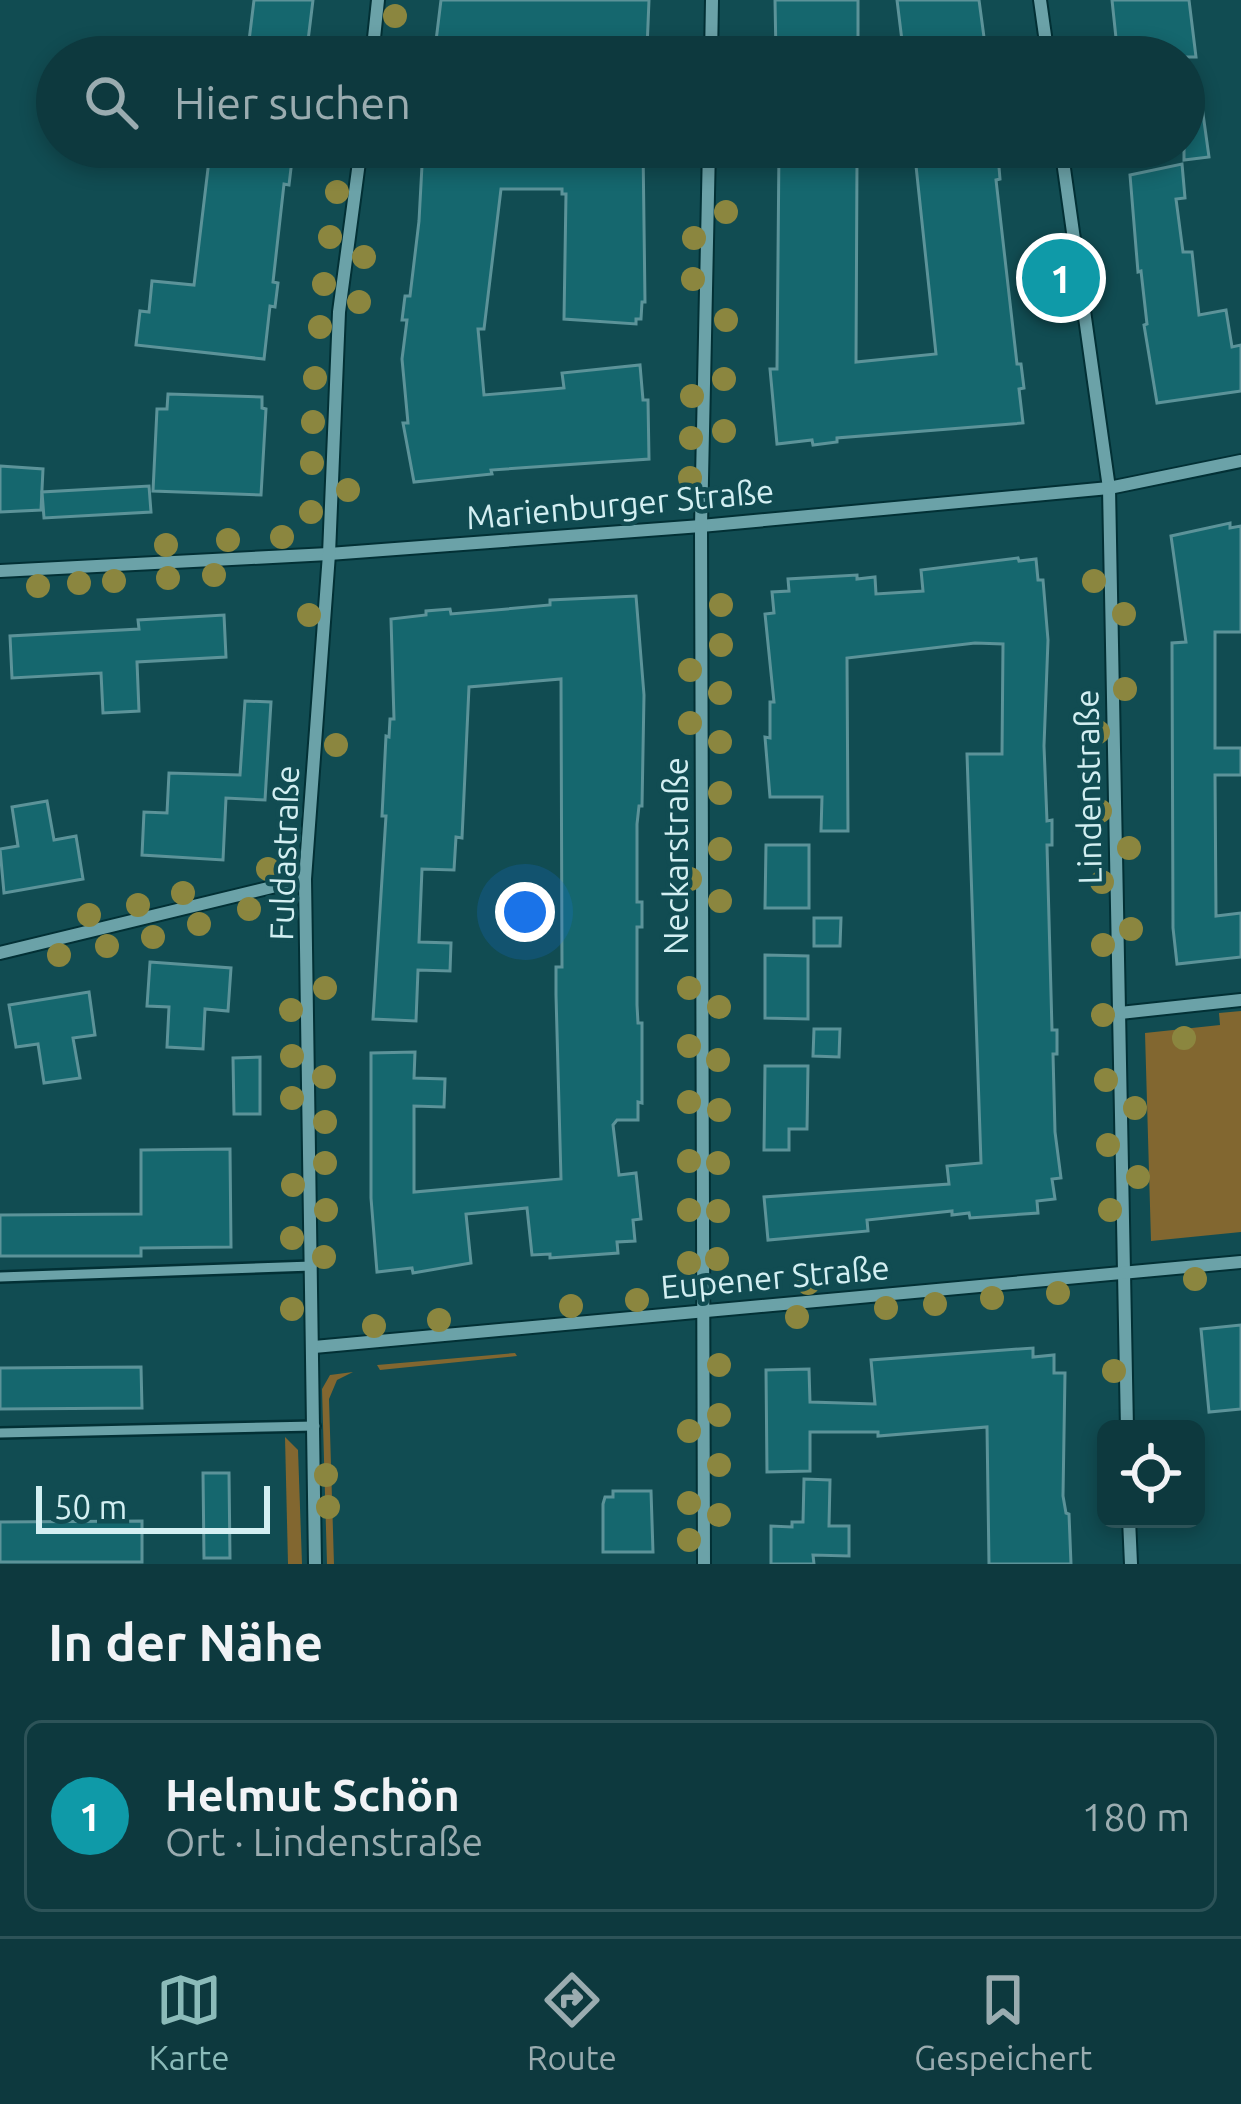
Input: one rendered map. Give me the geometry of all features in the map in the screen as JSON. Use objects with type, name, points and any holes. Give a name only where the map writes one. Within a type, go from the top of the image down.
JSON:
[{"type":"street","points":[[374,36],[378,0]]},
{"type":"street","points":[[711,36],[712,0]]},
{"type":"street","points":[[1040,0],[1045,36]]},
{"type":"street","name":"Fuldastraße","points":[[315,1564],[305,879],[329,554],[339,312],[358,168]]},
{"type":"street","name":"Neckarstraße","points":[[704,1564],[700,526],[709,168]]},
{"type":"street","name":"Lindenstraße","points":[[1064,168],[1109,488],[1127,1420]]},
{"type":"street","name":"Marienburger Straße","points":[[0,572],[329,554],[700,526],[1109,488],[1241,461]]},
{"type":"street","points":[[0,952],[305,879]]},
{"type":"street","points":[[1120,1013],[1241,1000]]},
{"type":"street","name":"Eupener Straße","points":[[314,1348],[1241,1262]]},
{"type":"street","points":[[1130,1528],[1130,1564]]},
{"type":"lane","points":[[0,1277],[312,1267]]},
{"type":"lane","points":[[0,1433],[314,1426]]},
{"type":"shaded area","points":[[1241,1011],[1241,1232],[1151,1241],[1145,1033],[1220,1025],[1219,1013]]},
{"type":"shaded area","points":[[517,1356],[380,1370],[377,1365]]},
{"type":"shaded area","points":[[353,1372],[337,1380],[329,1399],[334,1564],[327,1564],[322,1389],[330,1375]]},
{"type":"shaded area","points":[[285,1437],[298,1450],[302,1564],[288,1564]]},
{"type":"building","points":[[254,0],[313,0],[309,36],[250,36]]},
{"type":"building","points":[[441,0],[649,0],[648,36],[437,36]]},
{"type":"building","points":[[775,0],[858,0],[858,36],[776,36]]},
{"type":"building","points":[[897,0],[979,0],[984,36],[901,36]]},
{"type":"building","points":[[1112,0],[1189,0],[1193,36],[1116,36]]},
{"type":"building","points":[[208,168],[291,168],[289,185],[284,184],[273,282],[278,283],[275,307],[270,306],[264,359],[136,345],[140,311],[149,312],[152,281],[194,285]]},
{"type":"building","points":[[422,168],[643,168],[645,302],[636,324],[564,319],[566,194],[562,189],[501,189],[484,329],[478,329],[484,395],[564,388],[562,373],[640,365],[643,400],[648,400],[649,459],[491,470],[492,474],[414,482],[403,423],[408,423],[402,359],[407,320],[402,320],[405,296],[410,296]]},
{"type":"building","points":[[779,168],[857,168],[856,362],[936,354],[916,168],[999,168],[1000,179],[996,180],[1017,364],[1021,364],[1024,388],[1019,389],[1023,423],[837,438],[837,442],[813,445],[812,440],[777,444],[770,369],[777,369]]},
{"type":"building","points":[[1182,168],[1185,198],[1176,199],[1183,252],[1192,252],[1199,315],[1226,310],[1232,347],[1241,345],[1241,391],[1157,403],[1144,325],[1130,175]]},
{"type":"building","points":[[168,394],[262,397],[266,409],[261,495],[153,491],[157,409],[167,409]]},
{"type":"building","points":[[0,466],[43,469],[41,510],[0,512]]},
{"type":"building","points":[[149,486],[151,512],[44,518],[42,492]]},
{"type":"building","points":[[1230,523],[1230,528],[1241,526],[1241,632],[1215,632],[1215,748],[1241,748],[1241,775],[1215,775],[1216,916],[1241,913],[1241,957],[1177,964],[1172,643],[1186,642],[1171,536]]},
{"type":"building","points":[[1036,559],[1038,580],[1043,580],[1048,640],[1044,746],[1047,821],[1052,820],[1052,845],[1047,845],[1052,1030],[1057,1030],[1055,1132],[1061,1178],[1052,1179],[1055,1199],[1037,1201],[1038,1213],[970,1218],[969,1213],[952,1215],[952,1211],[867,1220],[868,1231],[768,1240],[764,1197],[949,1184],[947,1166],[981,1163],[967,754],[1002,754],[1003,644],[847,658],[848,831],[821,831],[822,797],[770,797],[765,737],[770,738],[770,702],[774,702],[765,614],[774,613],[772,592],[789,591],[788,579],[857,575],[857,579],[875,577],[876,594],[923,591],[921,570]]},
{"type":"building","points":[[636,596],[644,695],[642,806],[637,824],[637,902],[642,902],[642,927],[637,927],[637,1005],[638,1023],[642,1023],[642,1103],[638,1102],[638,1120],[617,1120],[613,1125],[619,1175],[636,1173],[641,1219],[633,1220],[635,1241],[617,1242],[618,1253],[550,1258],[550,1254],[532,1255],[527,1208],[466,1214],[471,1263],[413,1273],[412,1268],[377,1272],[371,1198],[371,1053],[415,1052],[414,1078],[445,1079],[444,1107],[414,1106],[414,1192],[561,1179],[556,967],[562,967],[561,679],[469,687],[462,838],[456,837],[454,870],[422,869],[419,942],[451,943],[450,971],[418,970],[416,1021],[373,1019],[386,816],[382,816],[386,736],[390,719],[394,719],[391,619],[426,615],[426,611],[450,609],[451,614],[550,605],[550,600]]},
{"type":"building","points":[[224,615],[226,657],[137,662],[139,711],[103,713],[101,673],[12,678],[10,636],[139,629],[138,620]]},
{"type":"building","points":[[245,701],[271,702],[265,800],[226,798],[223,860],[142,855],[144,812],[167,813],[169,773],[240,775]]},
{"type":"building","points":[[47,801],[54,840],[76,836],[83,879],[4,893],[0,849],[18,846],[12,807]]},
{"type":"building","points":[[766,845],[809,845],[809,908],[765,908]]},
{"type":"building","points":[[814,918],[841,918],[840,946],[814,946]]},
{"type":"building","points":[[765,955],[808,956],[808,1019],[765,1018]]},
{"type":"building","points":[[150,962],[231,968],[228,1011],[205,1009],[203,1049],[167,1047],[169,1007],[147,1006]]},
{"type":"building","points":[[89,992],[95,1035],[73,1038],[80,1078],[44,1083],[38,1044],[16,1047],[9,1005]]},
{"type":"building","points":[[814,1029],[840,1029],[839,1057],[813,1056]]},
{"type":"building","points":[[260,1057],[260,1114],[234,1114],[233,1058]]},
{"type":"building","points":[[765,1066],[808,1066],[807,1129],[789,1129],[789,1150],[764,1150]]},
{"type":"building","points":[[230,1149],[231,1247],[141,1248],[141,1256],[0,1256],[0,1215],[141,1214],[141,1150]]},
{"type":"building","points":[[1241,1325],[1241,1409],[1209,1412],[1201,1329]]},
{"type":"building","points":[[1033,1348],[1033,1357],[1054,1355],[1054,1373],[1065,1373],[1063,1496],[1069,1514],[1071,1564],[989,1564],[987,1427],[878,1436],[878,1432],[810,1432],[810,1471],[767,1472],[766,1370],[809,1369],[810,1402],[875,1404],[871,1360]]},
{"type":"building","points":[[141,1367],[142,1408],[0,1409],[0,1368]]},
{"type":"building","points":[[203,1473],[229,1473],[230,1558],[204,1558]]},
{"type":"building","points":[[804,1479],[830,1480],[829,1526],[849,1526],[849,1556],[813,1555],[814,1564],[771,1564],[771,1526],[803,1522]]},
{"type":"building","points":[[613,1491],[651,1491],[653,1552],[603,1552],[603,1504],[605,1497],[613,1497]]},
{"type":"building","points":[[142,1521],[142,1562],[0,1562],[0,1522]]},
{"type":"place","name":"Helmut Schön","points":[[1061,278]]}]
